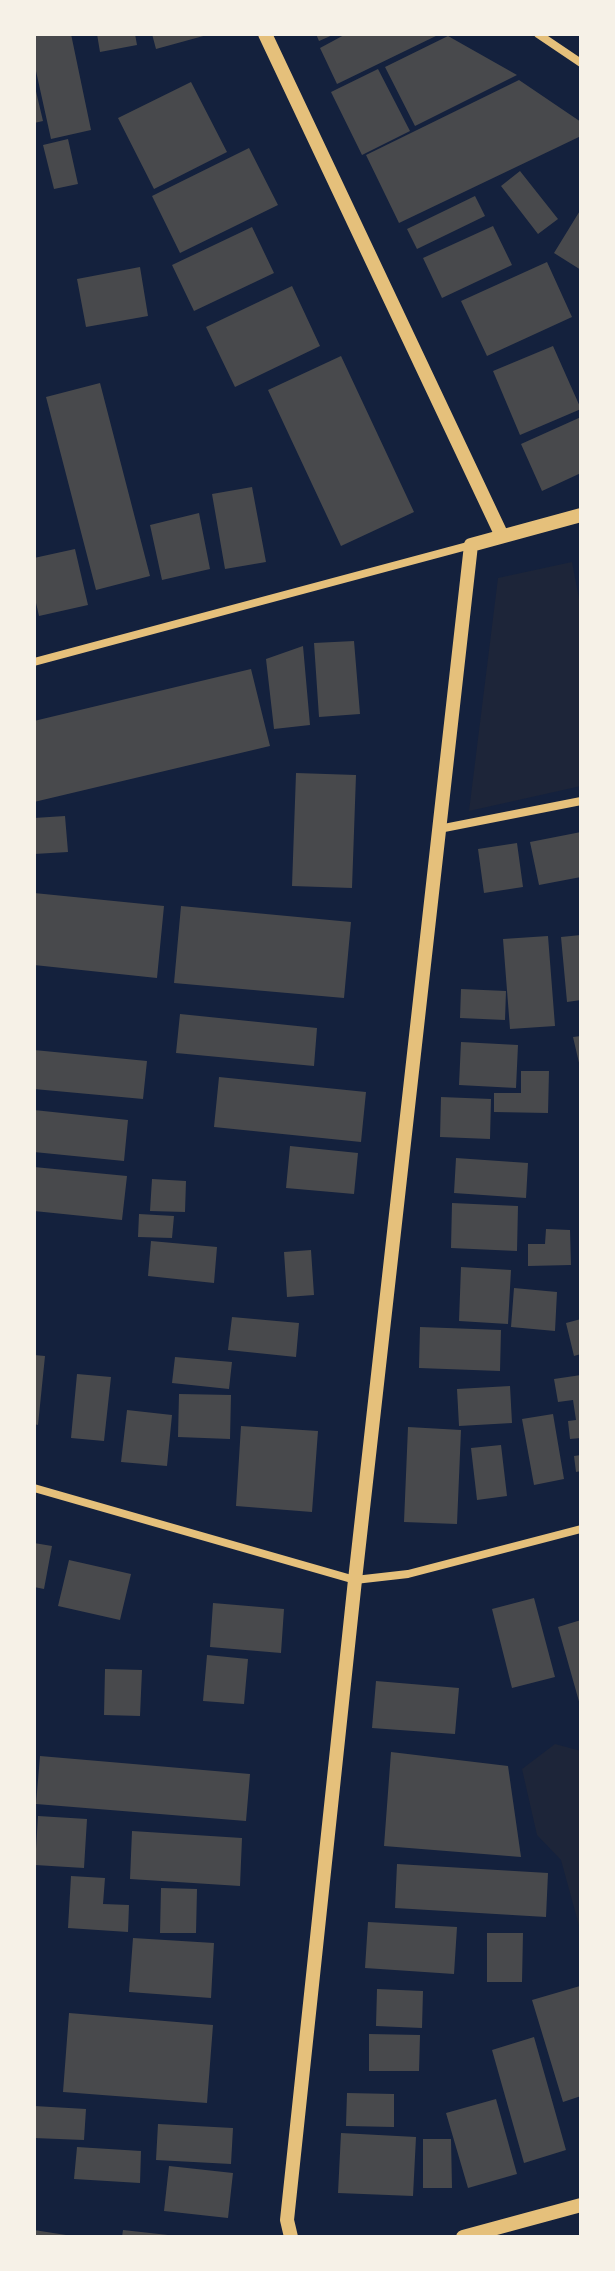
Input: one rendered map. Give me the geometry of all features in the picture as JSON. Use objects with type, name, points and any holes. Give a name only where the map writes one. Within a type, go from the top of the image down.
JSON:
[{"type":"street","points":[[265,34],[502,536]]},
{"type":"street","points":[[538,34],[581,63]]},
{"type":"street","points":[[34,662],[581,515]]},
{"type":"street","points":[[291,2237],[287,2220],[355,1580],[471,545]]},
{"type":"street","points":[[439,829],[581,801]]},
{"type":"street","points":[[34,1488],[355,1580],[408,1574],[581,1529]]},
{"type":"street","points":[[463,2237],[581,2205]]},
{"type":"shaded area","points":[[572,562],[581,609],[581,786],[469,811],[498,578]]},
{"type":"shaded area","points":[[555,1744],[581,1751],[581,1933],[561,1860],[537,1835],[522,1769]]},
{"type":"building","points":[[34,34],[71,34],[91,130],[51,139],[34,62]]},
{"type":"building","points":[[97,34],[135,34],[137,45],[100,52]]},
{"type":"building","points":[[152,34],[207,34],[207,35],[156,49]]},
{"type":"building","points":[[316,34],[335,34],[319,41]]},
{"type":"building","points":[[346,34],[440,34],[337,84],[320,48]]},
{"type":"building","points":[[448,36],[517,75],[415,126],[385,67]]},
{"type":"building","points":[[378,69],[410,131],[362,155],[331,92]]},
{"type":"building","points":[[519,80],[581,122],[581,136],[399,223],[366,155]]},
{"type":"building","points":[[191,82],[227,152],[154,189],[118,118]]},
{"type":"building","points":[[34,88],[43,121],[34,123]]},
{"type":"building","points":[[68,139],[78,184],[54,189],[43,145]]},
{"type":"building","points":[[249,148],[278,205],[180,253],[152,196]]},
{"type":"building","points":[[520,171],[558,219],[538,234],[501,186]]},
{"type":"building","points":[[475,196],[485,216],[417,249],[407,229]]},
{"type":"building","points":[[581,209],[581,270],[554,253]]},
{"type":"building","points":[[493,226],[512,265],[442,298],[423,258]]},
{"type":"building","points":[[252,227],[274,273],[194,311],[172,265]]},
{"type":"building","points":[[547,262],[572,317],[487,356],[461,301]]},
{"type":"building","points":[[140,267],[148,316],[86,327],[77,279]]},
{"type":"building","points":[[292,286],[320,346],[235,387],[206,327]]},
{"type":"building","points":[[553,346],[581,409],[520,435],[493,371]]},
{"type":"building","points":[[341,356],[414,512],[341,546],[268,390]]},
{"type":"building","points":[[100,383],[150,576],[96,590],[46,397]]},
{"type":"building","points":[[581,417],[581,473],[542,491],[521,444]]},
{"type":"building","points":[[252,487],[266,562],[225,569],[212,494]]},
{"type":"building","points":[[199,513],[210,569],[162,580],[150,525]]},
{"type":"building","points":[[75,549],[88,605],[39,616],[34,594],[34,558]]},
{"type":"building","points":[[354,641],[360,714],[319,717],[314,643]]},
{"type":"building","points":[[303,646],[310,725],[274,729],[266,659]]},
{"type":"building","points":[[251,669],[270,746],[34,802],[34,721]]},
{"type":"building","points":[[296,773],[356,775],[352,888],[292,886]]},
{"type":"building","points":[[65,816],[68,852],[34,854],[34,818]]},
{"type":"building","points":[[581,832],[581,877],[539,885],[530,842]]},
{"type":"building","points":[[517,843],[523,887],[484,893],[478,849]]},
{"type":"building","points":[[34,893],[164,906],[157,978],[34,965]]},
{"type":"building","points":[[181,906],[351,922],[344,998],[174,983]]},
{"type":"building","points":[[581,935],[581,1000],[567,1002],[561,937]]},
{"type":"building","points":[[548,936],[555,1026],[510,1029],[503,939]]},
{"type":"building","points":[[461,989],[506,991],[505,1020],[460,1018]]},
{"type":"building","points":[[180,1014],[317,1028],[314,1066],[176,1053]]},
{"type":"building","points":[[581,1036],[581,1067],[580,1067],[573,1037]]},
{"type":"building","points":[[461,1042],[518,1045],[516,1088],[459,1085]]},
{"type":"building","points":[[34,1050],[147,1061],[143,1099],[34,1089]]},
{"type":"building","points":[[521,1071],[549,1071],[548,1113],[494,1112],[494,1093],[521,1093]]},
{"type":"building","points":[[219,1077],[366,1092],[361,1142],[214,1127]]},
{"type":"building","points":[[441,1097],[491,1099],[490,1139],[440,1137]]},
{"type":"building","points":[[34,1110],[128,1120],[124,1161],[34,1152]]},
{"type":"building","points":[[290,1146],[358,1153],[354,1194],[286,1188]]},
{"type":"building","points":[[456,1158],[528,1163],[526,1198],[454,1193]]},
{"type":"building","points":[[34,1167],[127,1176],[122,1220],[34,1211]]},
{"type":"building","points":[[152,1179],[186,1181],[185,1212],[150,1211]]},
{"type":"building","points":[[452,1203],[518,1206],[517,1251],[451,1248]]},
{"type":"building","points":[[139,1214],[174,1216],[172,1238],[138,1237]]},
{"type":"building","points":[[546,1229],[570,1230],[571,1265],[528,1266],[528,1244],[545,1244]]},
{"type":"building","points":[[151,1241],[217,1247],[214,1283],[148,1276]]},
{"type":"building","points":[[311,1250],[314,1295],[287,1297],[284,1252]]},
{"type":"building","points":[[461,1267],[511,1270],[508,1324],[459,1321]]},
{"type":"building","points":[[514,1288],[557,1292],[555,1331],[511,1327]]},
{"type":"building","points":[[232,1317],[299,1323],[296,1357],[228,1350]]},
{"type":"building","points":[[581,1319],[581,1354],[574,1356],[566,1323]]},
{"type":"building","points":[[420,1327],[501,1330],[500,1371],[419,1368]]},
{"type":"building","points":[[34,1355],[45,1356],[38,1425],[34,1424]]},
{"type":"building","points":[[175,1357],[232,1362],[229,1389],[172,1383]]},
{"type":"building","points":[[77,1374],[111,1377],[104,1441],[71,1438]]},
{"type":"building","points":[[581,1375],[581,1438],[570,1439],[568,1421],[576,1420],[573,1400],[558,1402],[554,1379]]},
{"type":"building","points":[[510,1386],[512,1423],[459,1426],[457,1389]]},
{"type":"building","points":[[179,1394],[231,1395],[230,1439],[178,1437]]},
{"type":"building","points":[[127,1410],[172,1415],[167,1466],[121,1462]]},
{"type":"building","points":[[553,1414],[564,1479],[534,1485],[522,1419]]},
{"type":"building","points":[[241,1426],[318,1431],[312,1512],[236,1506]]},
{"type":"building","points":[[408,1427],[461,1430],[457,1524],[404,1522]]},
{"type":"building","points":[[501,1445],[507,1496],[477,1500],[471,1448]]},
{"type":"building","points":[[581,1455],[581,1471],[576,1472],[574,1456]]},
{"type":"building","points":[[34,1543],[52,1546],[44,1589],[34,1587]]},
{"type":"building","points":[[69,1560],[131,1574],[120,1620],[58,1606]]},
{"type":"building","points":[[534,1598],[555,1677],[512,1688],[492,1609]]},
{"type":"building","points":[[213,1603],[284,1609],[281,1653],[210,1647]]},
{"type":"building","points":[[581,1620],[581,1705],[580,1705],[558,1627]]},
{"type":"building","points":[[207,1655],[248,1659],[244,1704],[203,1701]]},
{"type":"building","points":[[105,1669],[142,1670],[140,1716],[104,1715]]},
{"type":"building","points":[[376,1681],[459,1688],[455,1734],[372,1728]]},
{"type":"building","points":[[391,1752],[508,1766],[521,1857],[384,1846]]},
{"type":"building","points":[[40,1756],[250,1774],[246,1821],[36,1804]]},
{"type":"building","points":[[38,1816],[87,1819],[84,1868],[35,1865]]},
{"type":"building","points":[[132,1831],[242,1838],[240,1886],[130,1879]]},
{"type":"building","points":[[397,1864],[548,1873],[546,1917],[395,1908]]},
{"type":"building","points":[[71,1876],[105,1878],[103,1904],[129,1905],[128,1932],[68,1928]]},
{"type":"building","points":[[161,1888],[197,1889],[196,1933],[160,1933]]},
{"type":"building","points":[[368,1922],[457,1927],[454,1974],[365,1968]]},
{"type":"building","points":[[487,1933],[523,1933],[522,1982],[487,1982]]},
{"type":"building","points":[[133,1938],[214,1943],[211,1998],[129,1992]]},
{"type":"building","points":[[580,1986],[581,2096],[563,2102],[532,2000]]},
{"type":"building","points":[[377,1989],[423,1991],[422,2028],[376,2026]]},
{"type":"building","points":[[69,2013],[213,2025],[207,2103],[63,2092]]},
{"type":"building","points":[[369,2034],[420,2035],[419,2071],[369,2071]]},
{"type":"building","points":[[534,2037],[566,2150],[524,2163],[492,2050]]},
{"type":"building","points":[[347,2093],[394,2094],[394,2127],[346,2126]]},
{"type":"building","points":[[496,2099],[517,2174],[468,2188],[446,2113]]},
{"type":"building","points":[[34,2106],[86,2109],[84,2140],[34,2138]]},
{"type":"building","points":[[158,2124],[233,2128],[231,2164],[156,2160]]},
{"type":"building","points":[[341,2133],[416,2137],[413,2196],[338,2193]]},
{"type":"building","points":[[423,2139],[451,2139],[452,2188],[423,2188]]},
{"type":"building","points":[[77,2147],[141,2151],[140,2183],[74,2179]]},
{"type":"building","points":[[169,2166],[233,2173],[228,2218],[164,2211]]},
{"type":"building","points":[[34,2230],[66,2235],[66,2237],[34,2237]]},
{"type":"building","points":[[123,2230],[168,2235],[168,2237],[122,2237]]}]
